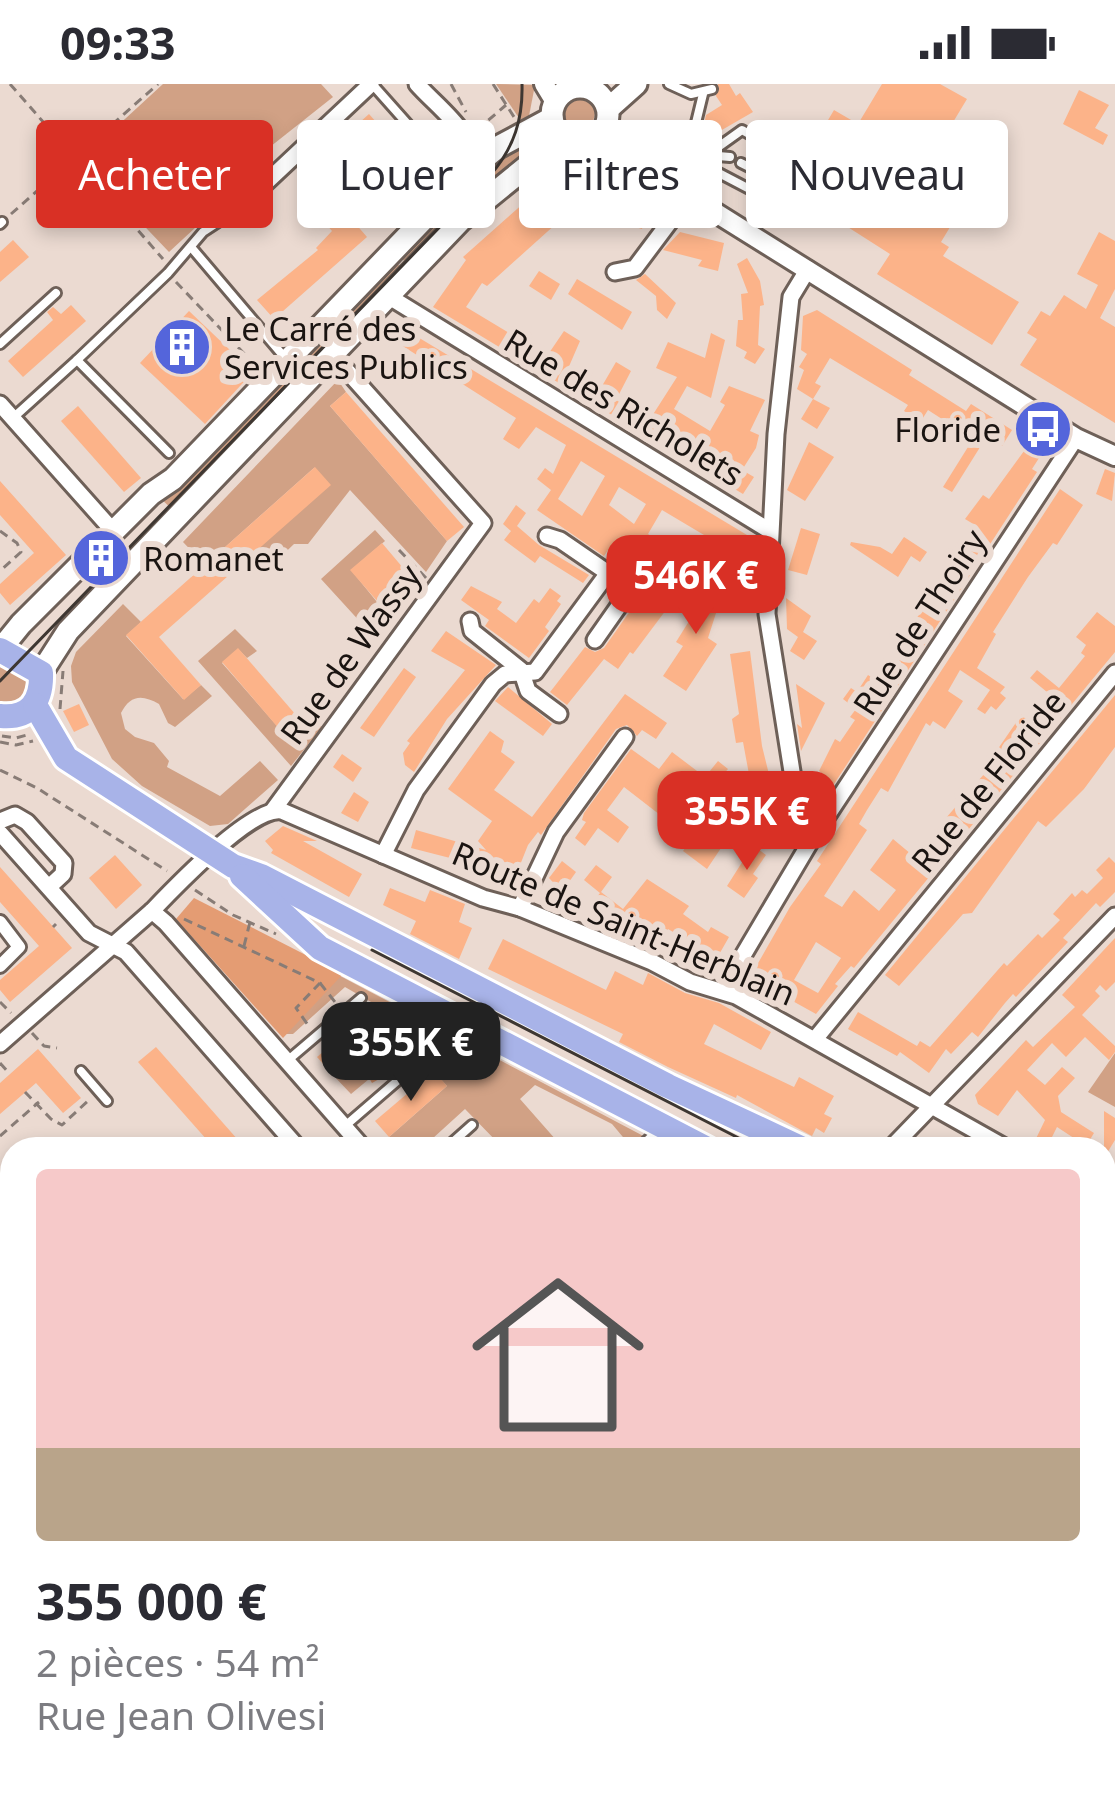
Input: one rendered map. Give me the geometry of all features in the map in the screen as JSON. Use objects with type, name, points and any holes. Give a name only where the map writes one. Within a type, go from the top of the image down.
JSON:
[{"type":"main road","points":[[495,151],[550,101],[595,97],[636,84]]},
{"type":"main road","points":[[519,172],[477,205],[68,631],[40,674],[35,705],[66,758],[222,858],[777,1137]]},
{"type":"main road","points":[[40,674],[0,650],[21,624],[151,494],[173,478],[414,228]]},
{"type":"main road","points":[[0,716],[20,716],[35,705]]},
{"type":"main road","points":[[222,858],[320,948],[684,1137]]},
{"type":"street","points":[[273,176],[372,84]]},
{"type":"street","points":[[417,84],[457,120]]},
{"type":"street","points":[[722,214],[1076,438],[1115,456]]},
{"type":"street","points":[[615,272],[635,268],[661,228]]},
{"type":"street","points":[[808,268],[791,297],[770,530],[768,631],[800,822],[812,839]]},
{"type":"street","name":"Rue des Richolets","points":[[388,296],[770,530]]},
{"type":"street","name":"Rue de Wassy","points":[[274,809],[483,524],[332,353]]},
{"type":"street","points":[[0,404],[114,532]]},
{"type":"street","name":"Rue de Thoiry","points":[[722,991],[812,839],[1076,438]]},
{"type":"street","points":[[547,536],[627,586],[628,592],[595,640]]},
{"type":"street","points":[[383,855],[416,790],[493,684],[505,674],[535,672],[608,573]]},
{"type":"street","points":[[470,621],[472,631],[521,670],[529,691],[559,714]]},
{"type":"street","name":"Rue de Floride","points":[[816,1038],[1115,673]]},
{"type":"street","points":[[520,908],[556,832],[625,736]]},
{"type":"street","points":[[732,782],[772,829],[800,822]]},
{"type":"street","points":[[0,1044],[180,881],[222,858],[274,809]]},
{"type":"street","name":"Route de Saint-Herblain","points":[[274,809],[483,898],[520,908],[652,962],[666,973],[722,991],[816,1038],[987,1137]]},
{"type":"street","points":[[0,821],[15,815],[28,822],[64,862],[63,874],[49,887]]},
{"type":"street","points":[[0,833],[89,933],[126,952],[288,1137]]},
{"type":"street","points":[[152,911],[353,1137]]},
{"type":"street","points":[[902,1137],[1115,916]]},
{"type":"street","points":[[0,922],[20,947],[0,966]]},
{"type":"street","points":[[656,1137],[666,1128]]},
{"type":"lane","points":[[372,84],[404,120]]},
{"type":"lane","points":[[669,84],[691,94],[707,92],[698,120]]},
{"type":"lane","points":[[722,156],[730,157]]},
{"type":"lane","points":[[741,163],[746,166]]},
{"type":"lane","points":[[12,418],[168,273],[208,228]]},
{"type":"lane","points":[[190,247],[286,358]]},
{"type":"lane","points":[[0,344],[56,293]]},
{"type":"lane","points":[[77,360],[169,453]]},
{"type":"lane","points":[[286,1062],[361,998]]},
{"type":"lane","points":[[344,1127],[418,1063]]},
{"type":"lane","points":[[81,1071],[107,1101]]},
{"type":"lane","points":[[458,1137],[472,1125]]},
{"type":"path","points":[[10,84],[42,120]]},
{"type":"path","points":[[117,120],[158,84]]},
{"type":"path","points":[[451,84],[469,117]]},
{"type":"path","points":[[489,120],[507,105]]},
{"type":"path","points":[[495,143],[501,146]]},
{"type":"path","points":[[1,223],[36,192]]},
{"type":"path","points":[[138,228],[162,255],[168,273],[259,370]]},
{"type":"path","points":[[0,532],[17,542],[21,552],[0,571]]},
{"type":"path","points":[[399,550],[435,588]]},
{"type":"path","points":[[0,770],[38,788],[180,881],[280,936]]},
{"type":"path","points":[[174,914],[320,983],[345,1012]]},
{"type":"path","points":[[244,948],[250,922]]},
{"type":"path","points":[[317,1036],[296,1008],[320,983]]},
{"type":"path","points":[[0,1002],[19,1016]]},
{"type":"path","points":[[29,1026],[44,1046],[57,1048]]},
{"type":"path","points":[[0,1063],[10,1074]]},
{"type":"path","points":[[26,1092],[56,1124],[67,1124],[92,1101],[80,1089],[81,1071]]},
{"type":"path","points":[[0,1136],[38,1103]]},
{"type":"shaded area","points":[[163,84],[321,84],[333,97],[304,120],[297,120],[297,126],[273,145],[273,120],[124,120]]},
{"type":"shaded area","points":[[496,84],[535,85],[529,116],[520,120]]},
{"type":"shaded area","points":[[570,96],[584,96],[593,105],[592,120],[561,119],[561,105]]},
{"type":"shaded area","points":[[519,142],[519,168],[495,190],[495,153]]},
{"type":"shaded area","points":[[146,228],[195,228],[169,252]]},
{"type":"shaded area","points":[[422,228],[453,228],[411,267],[397,254]]},
{"type":"shaded area","points":[[392,259],[405,271],[317,364],[304,351]]},
{"type":"shaded area","points":[[299,355],[312,368],[177,514],[157,495]]},
{"type":"shaded area","points":[[338,380],[346,392],[330,406],[447,541],[426,572],[350,490],[308,544],[294,544],[265,572],[250,556],[315,467],[205,565],[183,542]]},
{"type":"shaded area","points":[[375,530],[385,541],[351,570],[377,602],[414,571],[419,576],[374,637],[321,579]]},
{"type":"shaded area","points":[[123,604],[141,622],[126,636],[183,699],[201,685],[212,696],[175,727],[159,704],[132,700],[121,713],[125,729],[154,743],[169,761],[167,767],[220,796],[260,761],[278,780],[228,824],[210,826],[142,786],[112,759],[72,682],[76,652]]},
{"type":"shaded area","points":[[235,629],[257,651],[247,658],[238,649],[222,663],[292,743],[308,730],[300,719],[308,711],[322,727],[291,766],[198,661]]},
{"type":"shaded area","points":[[0,660],[31,679],[30,701],[0,709]]},
{"type":"shaded area","points":[[194,898],[343,974],[283,1038],[176,919]]},
{"type":"shaded area","points":[[310,960],[645,1137],[623,1137],[612,1124],[535,1085],[520,1099],[553,1137],[492,1137],[465,1109],[434,1137],[389,1137],[447,1086],[410,1045],[351,1094],[332,1074],[378,1006],[345,987],[293,1034],[286,1034]]},
{"type":"shaded area","points":[[405,1003],[498,1049],[469,1070],[419,1063],[372,1083],[362,1066],[389,1034],[395,1014]]},
{"type":"shaded area","points":[[1115,1053],[1115,1107],[1088,1092]]},
{"type":"building","points":[[718,84],[729,84],[753,112],[722,130],[722,120],[705,120],[722,105],[716,96]]},
{"type":"building","points":[[882,84],[940,84],[967,99],[954,120],[860,120]]},
{"type":"building","points":[[1079,90],[1109,105],[1095,128],[1108,135],[1103,145],[1063,124]]},
{"type":"building","points":[[834,110],[851,120],[828,120]]},
{"type":"building","points":[[519,207],[519,228],[551,228],[487,286],[482,283],[466,307],[547,356],[564,331],[580,341],[567,371],[596,389],[616,362],[631,371],[616,400],[646,418],[677,377],[656,368],[668,342],[705,358],[711,333],[725,340],[711,398],[687,386],[674,409],[710,431],[725,405],[720,402],[729,386],[765,400],[750,431],[759,435],[742,470],[754,477],[743,494],[433,307],[466,260],[463,257]]},
{"type":"building","points":[[329,228],[359,228],[367,237],[274,319],[257,300],[318,250],[332,231]]},
{"type":"building","points":[[849,228],[949,228],[941,242],[949,247],[943,256],[1019,302],[992,345],[877,274],[890,254]]},
{"type":"building","points":[[680,232],[724,243],[718,271],[698,266],[702,260],[663,250]]},
{"type":"building","points":[[1099,232],[1115,241],[1115,289],[1100,318],[1115,327],[1115,423],[1020,365],[1037,339],[1027,333],[1041,311],[1050,316],[1064,295],[1086,309],[1098,285],[1077,274]]},
{"type":"building","points":[[13,240],[29,257],[0,282],[0,252]]},
{"type":"building","points":[[747,258],[760,281],[764,305],[760,306],[758,345],[765,349],[755,364],[736,346],[738,320],[743,320],[741,294],[748,293],[737,264]]},
{"type":"building","points":[[539,271],[560,284],[551,300],[529,286]]},
{"type":"building","points":[[645,274],[676,303],[667,319],[657,310],[656,296],[636,280]]},
{"type":"building","points":[[577,279],[632,312],[622,330],[568,294]]},
{"type":"building","points":[[71,305],[86,321],[23,377],[8,361],[53,320],[47,312],[53,307],[61,314]]},
{"type":"building","points":[[817,310],[912,370],[909,375],[966,411],[971,404],[1012,430],[1002,446],[987,436],[952,492],[943,487],[973,439],[928,410],[921,421],[904,411],[908,405],[830,358],[815,383],[821,386],[813,399],[797,389],[804,370],[799,367],[807,354],[801,350],[803,316]]},
{"type":"building","points":[[189,311],[253,372],[205,424],[140,363]]},
{"type":"building","points":[[406,330],[752,538],[741,557],[662,510],[648,534],[674,551],[678,543],[693,553],[689,560],[699,566],[633,654],[618,669],[604,659],[567,705],[550,692],[585,647],[595,652],[604,648],[628,614],[675,565],[653,550],[644,562],[636,556],[629,565],[608,550],[604,556],[537,510],[551,490],[537,479],[545,468],[553,474],[566,445],[536,427],[519,449],[503,439],[516,418],[398,343]],"holes":[[[581,461],[605,476],[582,516],[558,499]],[[619,487],[646,504],[634,524],[609,505]]]},
{"type":"building","points":[[346,392],[464,527],[447,541],[330,406]]},
{"type":"building","points":[[813,399],[830,408],[817,429],[801,419]]},
{"type":"building","points":[[78,406],[141,478],[124,492],[61,421]]},
{"type":"building","points":[[1035,436],[1048,444],[1032,469],[1037,472],[823,801],[811,794],[835,739],[840,742],[855,720],[850,717],[856,709],[843,699],[851,688],[857,692],[868,675],[883,685],[924,607],[919,604],[925,595],[934,600],[951,572],[945,565],[975,525],[965,519],[983,495],[989,499]]},
{"type":"building","points":[[809,442],[834,457],[805,501],[787,490]]},
{"type":"building","points":[[315,467],[331,485],[159,637],[201,685],[184,700],[126,635]]},
{"type":"building","points":[[1105,469],[1115,473],[1112,501],[1096,494]]},
{"type":"building","points":[[0,481],[66,555],[10,605],[0,593],[0,584],[34,553],[0,515]]},
{"type":"building","points":[[1060,489],[1083,505],[1057,545],[1053,543],[1028,577],[993,632],[977,668],[1005,687],[1000,693],[1006,698],[985,714],[977,709],[990,690],[960,670],[948,691],[963,701],[945,729],[933,721],[930,726],[926,723],[888,792],[881,788],[867,810],[859,824],[867,830],[824,896],[842,907],[854,890],[879,911],[896,890],[870,870],[893,839],[917,859],[998,758],[993,756],[1022,714],[1034,724],[1053,697],[1030,678],[1037,670],[1059,688],[1085,656],[1081,653],[1086,645],[1076,637],[1097,612],[1115,626],[1115,652],[854,968],[835,984],[838,986],[816,1014],[755,980],[753,972],[821,864],[817,861]],"holes":[[[816,942],[841,958],[818,993],[794,980]]]},
{"type":"building","points":[[516,505],[526,513],[517,526],[589,575],[583,583],[540,556],[535,563],[504,540],[511,531],[503,524]]},
{"type":"building","points":[[801,528],[820,534],[807,575],[788,570]]},
{"type":"building","points":[[904,537],[927,552],[920,562],[911,556],[898,577],[850,545],[880,547],[892,554]]},
{"type":"building","points":[[382,543],[409,575],[378,602],[350,570]]},
{"type":"building","points":[[703,581],[725,585],[708,638],[717,644],[686,691],[663,676],[683,646],[676,642],[691,618],[687,618]]},
{"type":"building","points":[[471,586],[502,602],[497,609],[516,623],[534,599],[539,603],[550,588],[561,596],[557,601],[561,604],[545,627],[549,631],[529,658],[485,626],[489,620],[461,600]]},
{"type":"building","points":[[786,598],[811,616],[803,632],[817,641],[804,660],[790,651],[798,637],[787,629]]},
{"type":"building","points":[[446,631],[496,665],[447,719],[414,772],[405,765],[407,741],[465,670],[431,651]]},
{"type":"building","points":[[238,648],[309,730],[292,744],[222,662]]},
{"type":"building","points":[[750,651],[762,746],[777,807],[770,808],[751,785],[743,742],[736,743],[732,719],[739,714],[730,654]]},
{"type":"building","points":[[404,668],[416,677],[374,737],[360,728]]},
{"type":"building","points":[[796,684],[825,703],[801,751],[797,724],[802,728]]},
{"type":"building","points":[[508,687],[552,724],[543,736],[495,701]]},
{"type":"building","points":[[625,694],[667,723],[656,739],[642,730],[637,736],[627,725],[616,729],[541,835],[538,832],[528,845],[514,880],[509,883],[454,859],[411,848],[416,830],[486,850],[478,841],[492,821],[448,789],[490,731],[504,741],[501,752],[515,762],[494,790],[532,817]]},
{"type":"building","points":[[1115,695],[1115,747],[1084,789],[1046,827],[1038,821],[972,913],[963,914],[899,986],[885,975]]},
{"type":"building","points":[[79,704],[89,725],[74,732],[63,711]]},
{"type":"building","points":[[631,749],[659,769],[672,752],[705,777],[718,761],[728,769],[720,788],[753,830],[742,846],[729,836],[707,869],[683,851],[703,823],[698,819],[703,812],[681,796],[664,818],[624,787],[607,810],[629,827],[618,843],[598,828],[585,846],[575,838],[586,822],[584,813]]},
{"type":"building","points":[[342,754],[362,768],[353,782],[333,767]]},
{"type":"building","points":[[354,792],[369,802],[358,822],[341,813]]},
{"type":"building","points":[[283,826],[317,841],[303,841],[362,874],[349,897],[271,853],[265,841]]},
{"type":"building","points":[[753,845],[766,855],[744,898],[727,886]]},
{"type":"building","points":[[115,855],[142,885],[116,909],[89,878]]},
{"type":"building","points":[[1109,857],[1115,863],[1115,892],[1100,907],[1096,903],[1063,938],[1068,942],[1016,997],[1013,994],[978,1037],[972,1032],[951,1054],[946,1049],[929,1073],[900,1052],[897,1056],[848,1029],[858,1012],[917,1046],[920,1041],[930,1047],[1004,963],[1007,966],[1038,934],[1042,938],[1060,920],[1053,914],[1072,893],[1075,897],[1082,890],[1087,894],[1103,878],[1096,870]]},
{"type":"building","points":[[562,861],[576,872],[562,892],[549,878]]},
{"type":"building","points":[[596,865],[612,877],[601,892],[623,909],[647,879],[689,906],[683,914],[708,932],[711,927],[729,937],[717,958],[668,929],[656,945],[590,906],[600,893],[584,880]]},
{"type":"building","points":[[0,867],[72,948],[10,1002],[0,990],[0,980],[39,946],[0,902]]},
{"type":"building","points":[[390,888],[425,902],[430,890],[465,904],[459,922],[472,928],[459,959],[410,934],[416,921],[383,905]]},
{"type":"building","points":[[1115,938],[1115,982],[1106,991],[1100,985],[1095,991],[1100,996],[1082,1015],[1115,1046],[1115,1052],[1109,1060],[1085,1037],[1066,1057],[1052,1043],[1027,1070],[1045,1085],[1062,1067],[1075,1078],[1058,1096],[1061,1112],[1094,1133],[1092,1137],[1072,1137],[1057,1127],[1052,1137],[1037,1137],[1045,1120],[1017,1090],[998,1116],[978,1104],[975,1095],[1026,1040],[1033,1047],[1075,1007],[1062,995]]},
{"type":"building","points":[[503,939],[606,990],[615,971],[643,985],[648,973],[685,993],[719,1003],[771,1032],[761,1050],[714,1024],[704,1044],[794,1087],[799,1077],[834,1096],[824,1114],[832,1118],[824,1133],[816,1128],[812,1136],[737,1095],[668,1067],[619,1042],[623,1034],[488,969]]},
{"type":"building","points":[[378,1005],[391,1021],[332,1074],[317,1057]]},
{"type":"building","points":[[156,1047],[235,1137],[204,1137],[138,1062]]},
{"type":"building","points":[[38,1049],[81,1098],[63,1113],[36,1083],[0,1114],[0,1083]]},
{"type":"building","points":[[434,1071],[447,1086],[389,1137],[375,1121]]},
{"type":"building","points":[[1104,1111],[1115,1118],[1115,1137],[1104,1137]]},
{"type":"tram line","points":[[0,681],[492,173],[516,132],[522,84]]},
{"type":"tram line","points":[[372,950],[737,1137]]},
{"type":"place","name":"Le Carré des Services Publics","points":[[182,347]]},
{"type":"place","name":"Floride","points":[[1043,429]]},
{"type":"place","name":"Romanet","points":[[101,558]]}]
